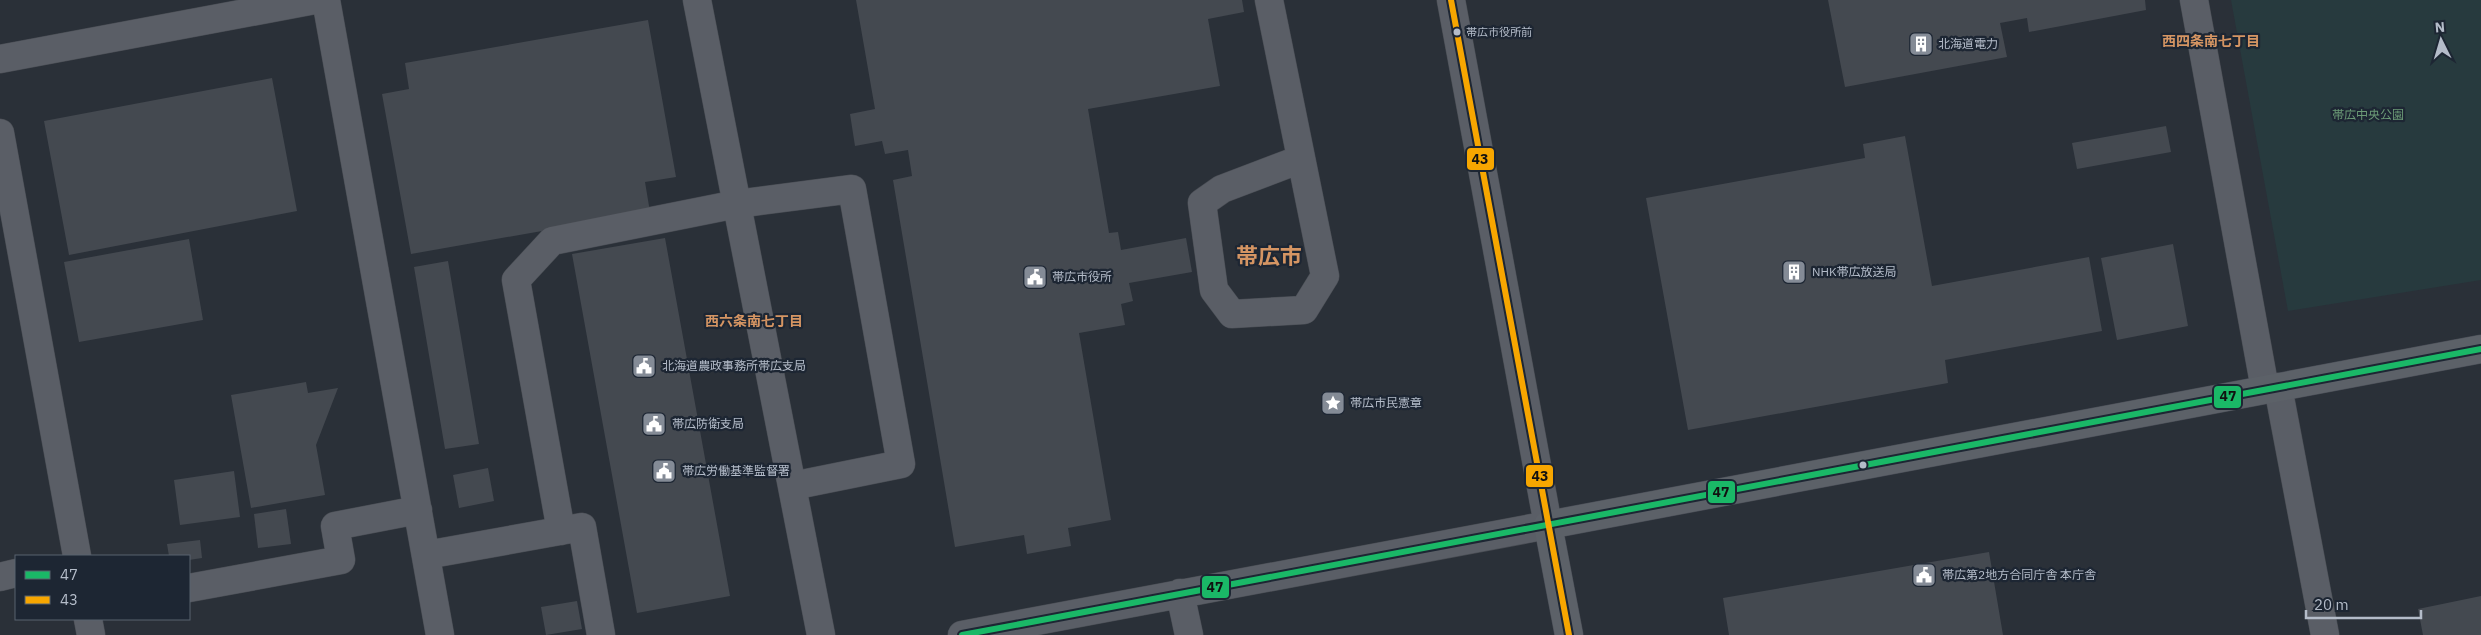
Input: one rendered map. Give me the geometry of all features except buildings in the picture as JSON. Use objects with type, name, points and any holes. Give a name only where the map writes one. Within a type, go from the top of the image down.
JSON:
[{"type":"main road","points":[[1569,635],[1548,525],[2481,349]]},
{"type":"street","points":[[0,58],[315,0]]},
{"type":"street","points":[[326,0],[440,635]]},
{"type":"street","points":[[697,0],[821,635]]},
{"type":"street","points":[[1269,0],[1325,276],[1304,310],[1232,314],[1214,290],[1202,202],[1222,189],[1301,159]]},
{"type":"street","points":[[962,635],[1548,525],[1451,0]]},
{"type":"street","points":[[2194,0],[2271,388],[2325,635]]},
{"type":"street","points":[[0,132],[76,555]]},
{"type":"street","points":[[561,531],[516,280],[552,241],[737,204],[852,189],[901,464],[792,486]]},
{"type":"street","points":[[190,588],[341,560],[335,526],[418,510]]},
{"type":"street","points":[[426,555],[582,527],[601,635]]},
{"type":"street","points":[[0,576],[15,573]]},
{"type":"street","points":[[1180,593],[1189,635]]},
{"type":"street","points":[[88,620],[91,635]]},
{"type":"green space","name":"帯広中央公園","points":[[2231,0],[2481,0],[2481,280],[2288,311]]},
{"type":"transit line","name":"43","points":[[1451,0],[1569,635]]},
{"type":"transit line","name":"47","points":[[962,635],[2481,349]]},
{"type":"place","name":"帯広市役所前","points":[[1457,32]]},
{"type":"place","name":"北海道電力","points":[[1921,44]]},
{"type":"place","name":"NHK帯広放送局","points":[[1794,272]]},
{"type":"place","name":"帯広市役所","points":[[1035,277]]},
{"type":"place","name":"北海道農政事務所帯広支局","points":[[644,366]]},
{"type":"place","name":"帯広市民憲章","points":[[1333,403]]},
{"type":"place","name":"帯広防衛支局","points":[[654,424]]},
{"type":"place","name":"帯広労働基準監督署","points":[[664,471]]},
{"type":"place","name":"帯広第2地方合同庁舎 本庁舎","points":[[1924,575]]},
{"type":"district","name":"西四条南七丁目","points":[[2211,41]]},
{"type":"district","name":"帯広市","points":[[1269,256]]},
{"type":"district","name":"西六条南七丁目","points":[[754,321]]}]
